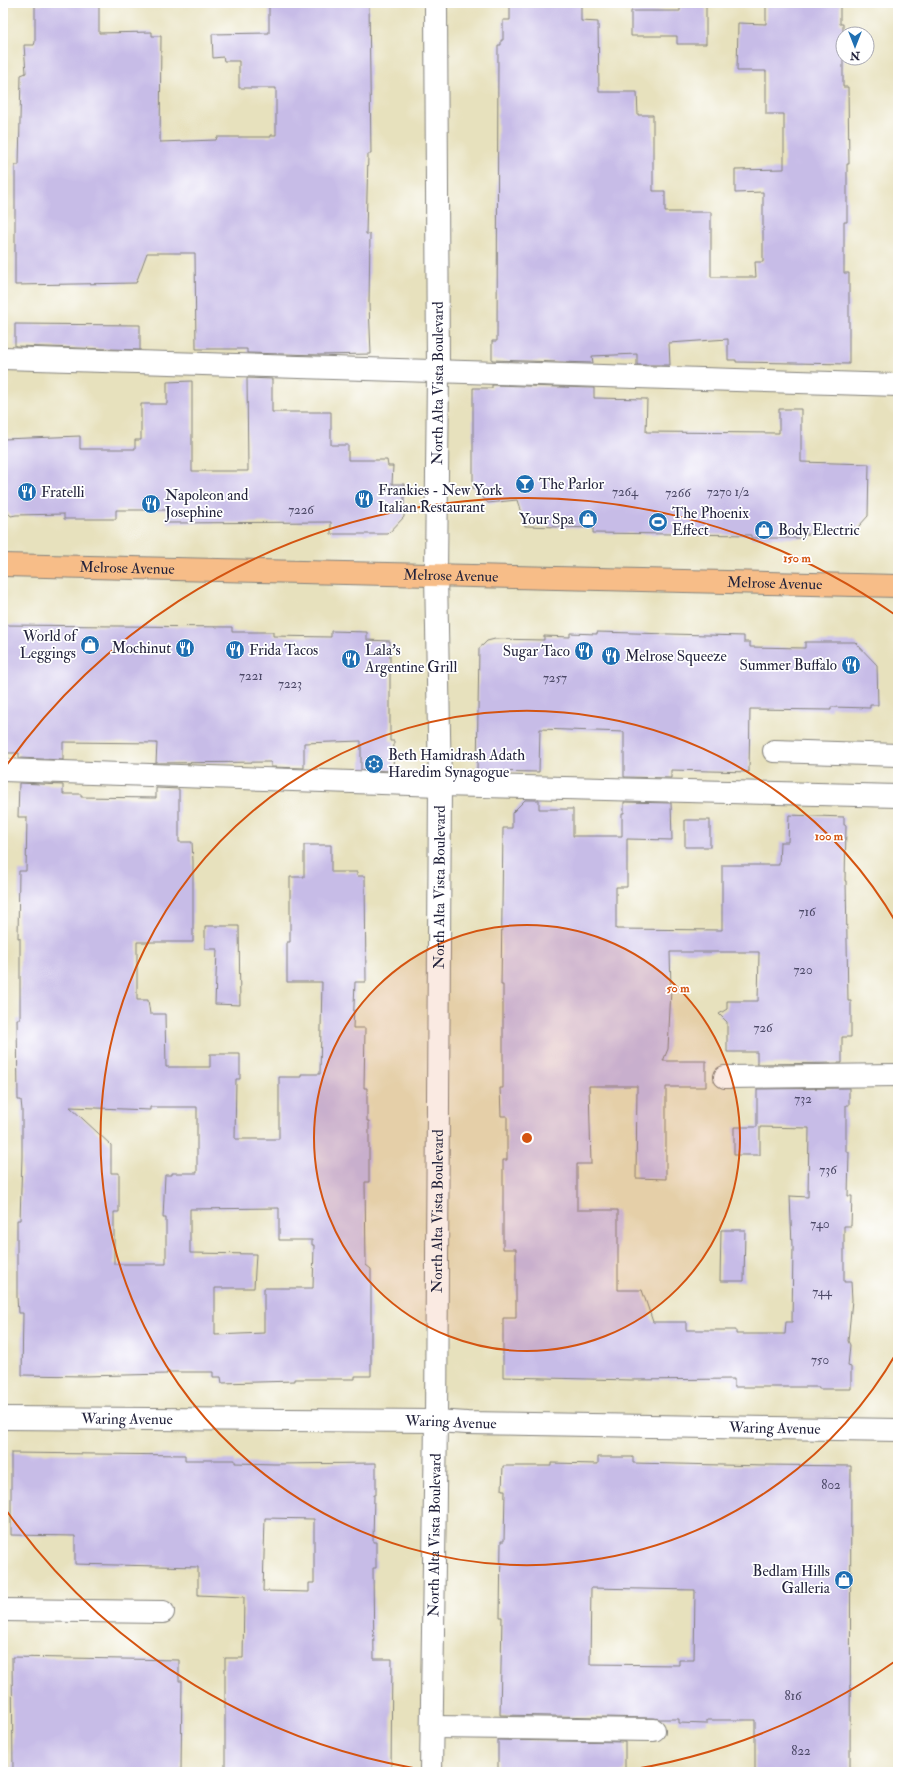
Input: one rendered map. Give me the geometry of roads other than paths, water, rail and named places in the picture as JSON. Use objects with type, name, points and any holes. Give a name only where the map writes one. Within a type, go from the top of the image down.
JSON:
[{"type":"main road","name":"Melrose Avenue","points":[[3,565],[898,586]]},
{"type":"street","name":"North Alta Vista Boulevard","points":[[431,1772],[436,1421],[440,785],[436,575],[438,372],[436,3]]},
{"type":"street","points":[[3,358],[438,372],[898,384]]},
{"type":"street","points":[[774,751],[898,755]]},
{"type":"street","points":[[3,770],[440,785],[898,796]]},
{"type":"street","points":[[725,1077],[898,1075]]},
{"type":"street","name":"Waring Avenue","points":[[3,1418],[436,1421],[467,1423],[898,1430]]},
{"type":"street","points":[[3,1610],[163,1612]]},
{"type":"street","points":[[432,1727],[654,1730]]},
{"type":"place","name":"The Parlor","points":[[525,484]]},
{"type":"place","name":"Fratelli","points":[[27,492]]},
{"type":"place","name":"Frankies - New York Italian Restaurant","points":[[364,499]]},
{"type":"place","name":"Napoleon and Josephine","points":[[151,504]]},
{"type":"place","name":"Your Spa","points":[[588,519]]},
{"type":"place","name":"The Phoenix Effect","points":[[658,522]]},
{"type":"place","name":"Body Electric","points":[[764,530]]},
{"type":"place","name":"World of Leggings","points":[[90,645]]},
{"type":"place","name":"Mochinut","points":[[185,648]]},
{"type":"place","name":"Frida Tacos","points":[[235,650]]},
{"type":"place","name":"Sugar Taco","points":[[584,651]]},
{"type":"place","name":"Melrose Squeeze","points":[[611,656]]},
{"type":"place","name":"Lala's Argentine Grill","points":[[351,659]]},
{"type":"place","name":"Summer Buffalo","points":[[851,665]]},
{"type":"place","name":"Beth Hamidrash Adath Haredim Synagogue","points":[[374,764]]},
{"type":"place","name":"Bedlam Hills Galleria","points":[[844,1580]]}]
